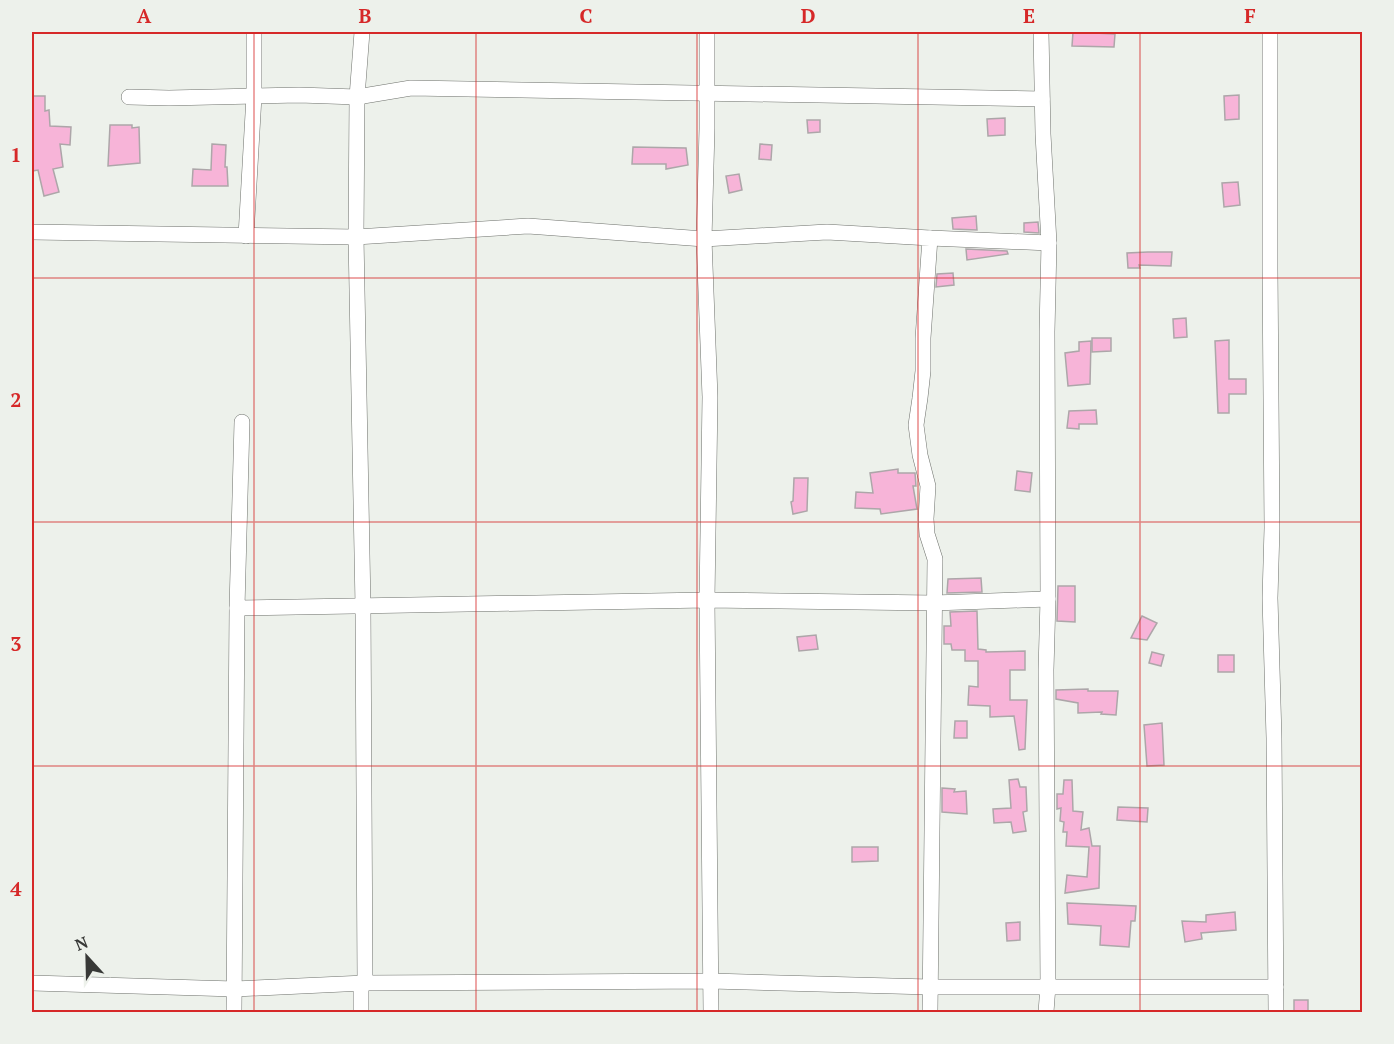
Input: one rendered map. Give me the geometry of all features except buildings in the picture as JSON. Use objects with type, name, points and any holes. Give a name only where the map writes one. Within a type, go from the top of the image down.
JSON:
[{"type":"street","points":[[246,236],[254,96],[254,32]]},
{"type":"street","points":[[361,1012],[363,984],[363,606],[356,237],[357,97],[362,32]]},
{"type":"street","points":[[707,32],[704,239],[710,397],[707,600],[711,1012]]},
{"type":"street","points":[[1041,32],[1049,243],[1046,670],[1048,986],[1046,1012]]},
{"type":"street","points":[[1270,32],[1272,528],[1270,598],[1274,738],[1276,1012]]},
{"type":"street","points":[[129,97],[299,95],[357,97],[411,88],[1042,99]]},
{"type":"street","points":[[32,232],[356,237],[528,226],[704,239],[827,232],[1049,243]]},
{"type":"street","points":[[930,238],[921,398],[915,424],[928,486],[927,534],[935,560],[930,1012]]},
{"type":"street","points":[[234,1012],[237,608],[242,422]]},
{"type":"street","points":[[237,608],[707,600],[934,603],[1048,599]]},
{"type":"street","points":[[32,983],[235,989],[363,984],[711,981],[930,987],[1276,987]]}]
